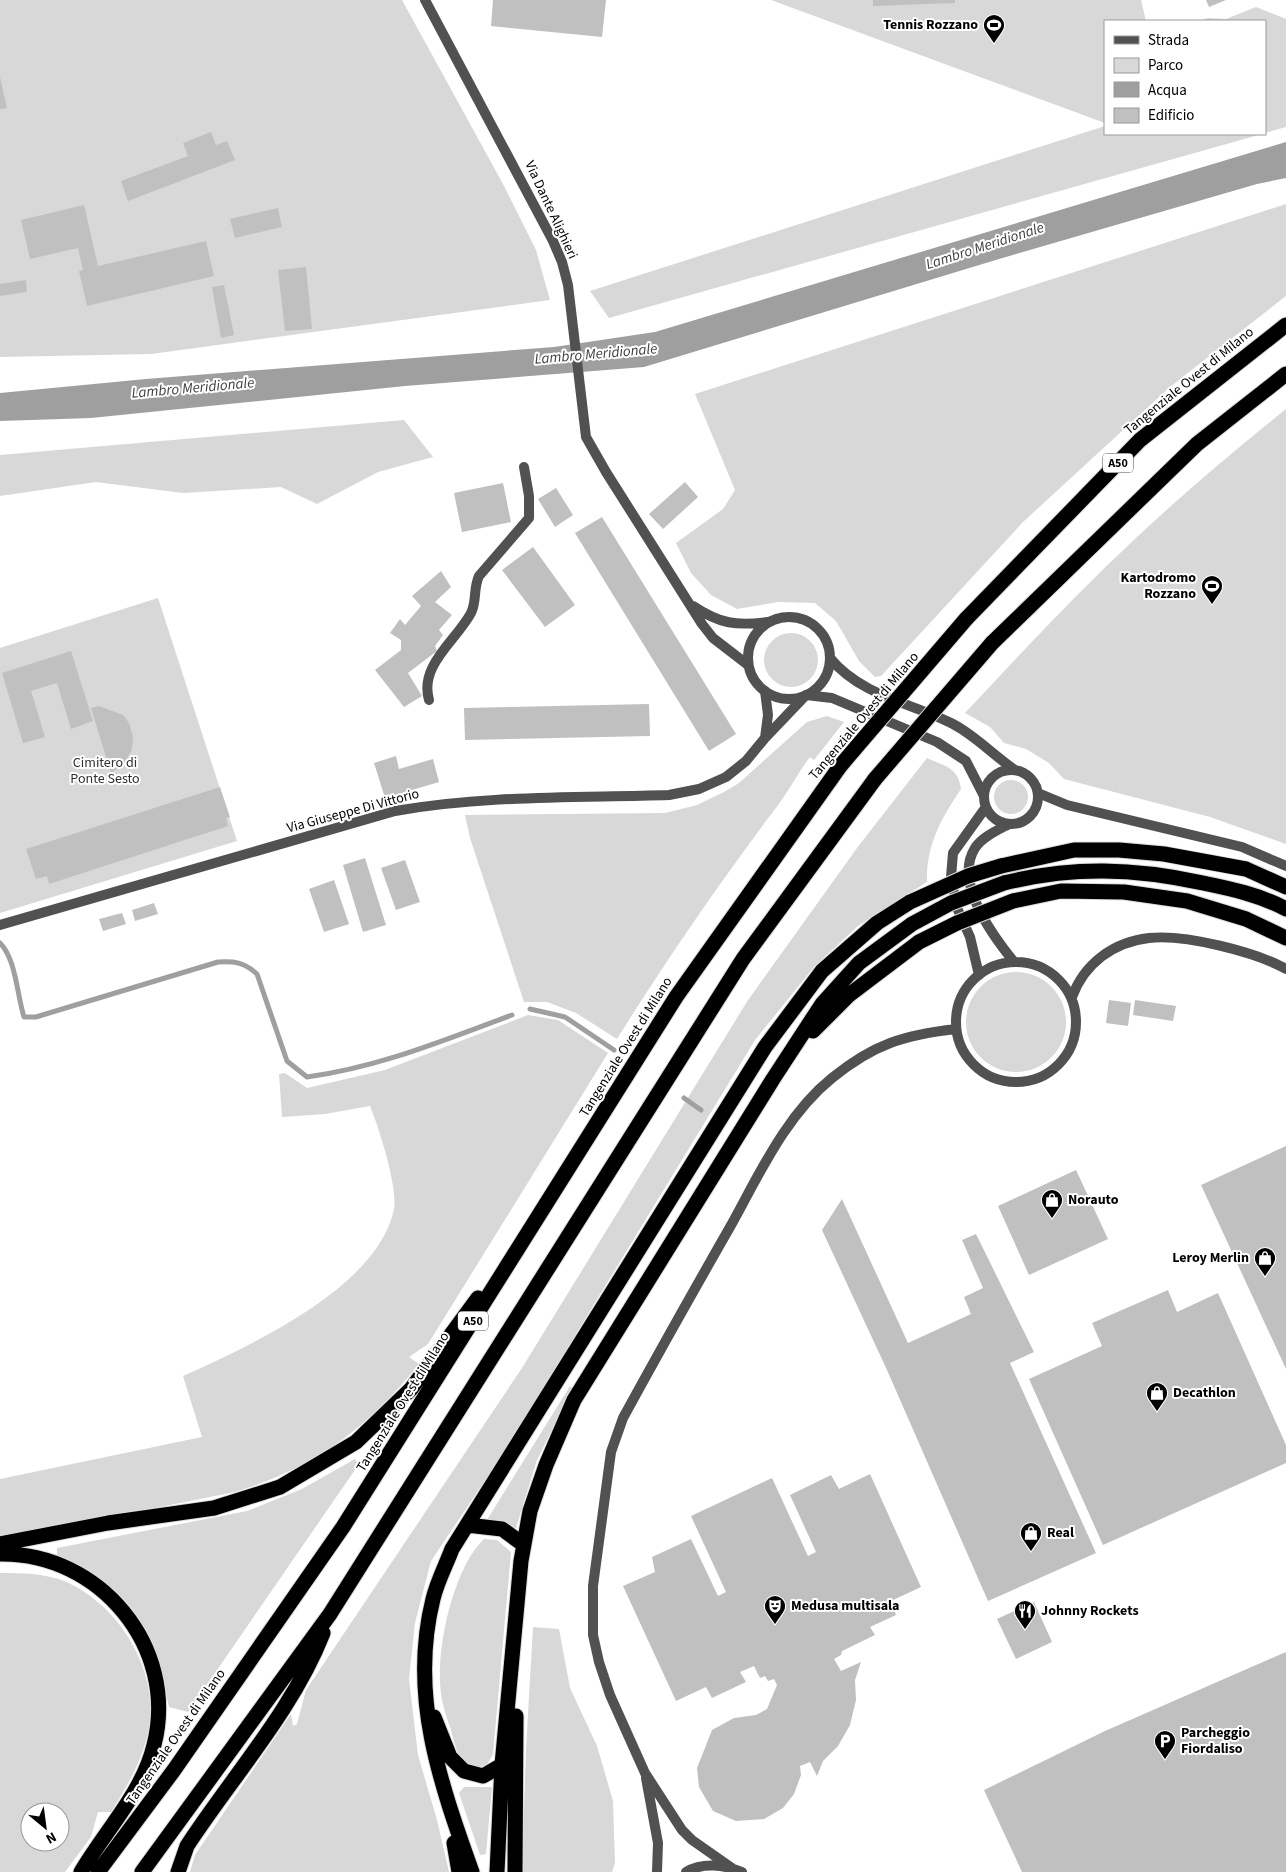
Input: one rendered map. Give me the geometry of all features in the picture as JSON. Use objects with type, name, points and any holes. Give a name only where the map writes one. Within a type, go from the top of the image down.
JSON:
[{"type":"highway","name":"Tangenziale Ovest di Milano","points":[[98,1872],[174,1770],[342,1527],[519,1249],[676,997],[841,765],[966,619],[1140,440],[1286,325]]},
{"type":"highway","name":"A50","points":[[142,1872],[330,1614],[743,959],[875,779],[992,643],[1197,444],[1286,374]]},
{"type":"highway","points":[[472,1872],[436,1765],[423,1691],[425,1651],[433,1598],[452,1549],[766,1047],[822,971],[877,923],[910,902],[968,876],[1001,866],[1074,850],[1119,850],[1164,854],[1246,869],[1286,887]]},
{"type":"highway","points":[[497,1872],[502,1765],[524,1545],[530,1511],[546,1465],[574,1400],[773,1079],[822,1004],[859,963],[912,924],[950,903],[1004,883],[1040,875],[1101,870],[1160,874],[1237,890],[1286,909]]},
{"type":"highway","points":[[791,1054],[849,995],[919,942],[957,923],[1013,901],[1061,891],[1133,893],[1187,901],[1246,919],[1286,938]]},
{"type":"highway","points":[[0,1544],[108,1523],[214,1508],[280,1486],[356,1442],[411,1389],[468,1311],[519,1249]]},
{"type":"highway","points":[[467,1525],[502,1529],[524,1545]]},
{"type":"highway","points":[[0,1554],[19,1554],[48,1560],[76,1571],[105,1591],[135,1626],[150,1656],[157,1687],[159,1714],[154,1745],[138,1784],[81,1872]]},
{"type":"highway","points":[[178,1872],[187,1846],[303,1677],[330,1614]]},
{"type":"highway","points":[[515,1872],[516,1627]]},
{"type":"highway","points":[[423,1691],[450,1758],[464,1771],[483,1776],[502,1765]]},
{"type":"highway","points":[[446,1799],[459,1872]]},
{"type":"street","name":"Via Dante Alighieri","points":[[425,0],[553,241],[566,278],[586,436],[596,455],[713,638],[748,665]]},
{"type":"street","points":[[429,700],[425,686],[432,666],[470,614],[475,603],[475,584],[479,576],[529,518],[529,496],[524,467]]},
{"type":"street","name":"Via Dante Alighieri","points":[[690,604],[720,622],[734,624],[769,622]]},
{"type":"street","points":[[806,695],[818,686],[827,673],[830,658],[828,644],[821,631],[810,622],[796,617],[782,617],[769,622],[759,630],[752,640],[748,665],[752,675],[765,691],[785,698],[806,695],[832,698],[937,742],[966,761],[984,796]]},
{"type":"street","points":[[830,658],[852,680],[954,724],[1015,770],[1031,778],[1038,793],[1038,801],[1030,815],[1024,820],[1009,824],[989,835],[975,848],[969,864],[975,904],[988,929],[1014,962]]},
{"type":"street","points":[[765,691],[768,715],[765,738]]},
{"type":"street","name":"Via Giuseppe Di Vittorio","points":[[0,925],[395,811],[434,804],[669,795],[699,789],[726,776],[746,761],[806,695]]},
{"type":"street","points":[[1009,824],[994,819],[986,807],[985,787],[997,773],[1015,770]]},
{"type":"street","points":[[1038,793],[1067,805],[1242,847],[1286,866]]},
{"type":"street","points":[[979,975],[970,936],[957,908],[951,877],[953,853],[986,807]]},
{"type":"street","points":[[1072,997],[1082,974],[1100,957],[1149,938],[1175,939],[1229,948],[1276,963],[1286,969]]},
{"type":"street","points":[[1014,962],[1032,964],[1048,971],[1062,982],[1072,997],[1077,1017],[1075,1036],[1068,1055],[1054,1070],[1037,1079],[1018,1083],[999,1080],[983,1073],[970,1062],[961,1046],[956,1029],[957,1009],[965,990],[979,975],[995,966],[1014,962]]},
{"type":"street","points":[[742,1872],[732,1868],[692,1840],[682,1830],[645,1773],[610,1695],[599,1662],[593,1635],[591,1611],[611,1452],[623,1418],[779,1139],[812,1096],[832,1078],[861,1057],[888,1043],[914,1034],[956,1029]]},
{"type":"street","points":[[645,1773],[658,1843],[657,1872]]},
{"type":"street","points":[[686,1872],[710,1865],[732,1868]]},
{"type":"green space","points":[[0,0],[402,0],[503,184],[536,250],[550,300],[151,354],[0,357]]},
{"type":"green space","name":"Tennis Rozzano","points":[[771,0],[1141,0],[1146,20],[1104,20],[1104,123]]},
{"type":"green space","points":[[1256,7],[1286,19],[1286,127],[1266,133],[1266,20],[1201,20],[1208,18],[1226,19]]},
{"type":"green space","points":[[1104,126],[1104,135],[1258,135],[609,318],[590,291]]},
{"type":"green space","points":[[1286,204],[1286,296],[1170,387],[1023,522],[881,676],[875,677],[859,661],[836,621],[815,603],[778,602],[737,609],[711,595],[691,573],[676,543],[723,509],[735,490],[695,394]]},
{"type":"green space","name":"Kartodromo Rozzano","points":[[1286,409],[1286,844],[1210,817],[1064,779],[1049,763],[1026,749],[1004,743],[990,727],[965,713],[1071,601],[1137,537],[1210,472]]},
{"type":"green space","points":[[404,420],[433,457],[378,472],[317,504],[281,487],[183,493],[96,482],[0,496],[0,455]]},
{"type":"green space","name":"Cimitero di Ponte Sesto","points":[[158,598],[237,841],[0,913],[0,648]]},
{"type":"green space","points":[[791,633],[801,635],[810,641],[816,650],[818,660],[816,670],[810,679],[801,685],[791,687],[781,685],[772,679],[766,670],[764,660],[766,650],[772,641],[781,635]]},
{"type":"green space","points":[[827,716],[844,722],[814,760],[810,757],[806,762],[781,801],[696,919],[617,1039],[576,1013],[547,1002],[524,1002],[470,838],[465,815],[665,813],[697,805],[739,783],[807,722]]},
{"type":"green space","points":[[927,758],[954,772],[961,789],[936,833],[929,856],[927,882],[858,926],[814,967],[755,1040],[504,1452],[431,1561],[415,1623],[409,1679],[418,1755],[437,1820],[449,1872],[190,1872],[195,1855],[291,1714],[293,1726],[297,1724],[306,1690],[522,1368],[748,1000],[857,848]]},
{"type":"green space","points":[[1011,780],[1023,785],[1028,797],[1023,809],[1011,814],[999,809],[994,797],[999,785]]},
{"type":"green space","points":[[1016,972],[1035,976],[1051,987],[1062,1003],[1066,1022],[1062,1041],[1051,1057],[1035,1068],[1016,1072],[997,1068],[981,1057],[970,1041],[966,1022],[970,1003],[981,987],[997,976]]},
{"type":"green space","points":[[528,1015],[558,1020],[608,1053],[428,1344],[409,1357],[419,1364],[380,1408],[338,1443],[314,1458],[290,1471],[235,1492],[0,1539],[0,1479],[202,1437],[183,1376],[275,1331],[307,1311],[338,1289],[364,1264],[383,1238],[394,1209],[393,1187],[387,1158],[370,1106],[325,1114],[282,1117],[279,1074],[285,1073],[307,1088],[385,1070]]},
{"type":"green space","points":[[570,1386],[573,1388],[537,1460],[515,1531],[487,1520]]},
{"type":"green space","points":[[355,1459],[359,1464],[188,1712],[169,1707],[156,1655],[147,1633],[136,1614],[105,1583],[83,1569],[57,1557],[57,1548],[247,1511],[302,1489]]},
{"type":"green space","points":[[484,1539],[497,1540],[511,1552],[493,1754],[487,1765],[472,1769],[463,1762],[458,1752],[444,1707],[440,1676],[441,1655],[444,1633],[455,1589],[463,1569],[473,1552]]},
{"type":"green space","points":[[0,1573],[24,1573],[56,1578],[85,1592],[120,1625],[133,1645],[143,1667],[149,1690],[150,1713],[147,1737],[136,1767],[111,1812],[98,1812],[91,1837],[65,1872],[0,1872]]},
{"type":"green space","points":[[533,1627],[559,1629],[570,1688],[597,1746],[613,1801],[615,1863],[612,1872],[522,1872],[526,1749]]},
{"type":"green space","points":[[464,1787],[492,1787],[486,1854],[480,1855],[459,1793]]},
{"type":"water","name":"Lambro Meridionale","points":[[1286,142],[1286,178],[1257,184],[999,259],[644,367],[405,386],[91,418],[0,421],[0,393],[146,379],[554,347],[655,332]]},
{"type":"building","points":[[493,0],[606,0],[602,37],[491,26]]},
{"type":"building","points":[[873,0],[955,0],[955,3],[873,6]]},
{"type":"building","points":[[1206,0],[1226,0],[1209,7]]},
{"type":"building","points":[[0,77],[7,108],[0,109]]},
{"type":"building","points":[[211,132],[216,145],[227,141],[235,160],[128,201],[121,181],[188,156],[183,143]]},
{"type":"building","points":[[84,205],[98,266],[206,241],[214,276],[87,306],[79,271],[83,270],[78,248],[30,259],[21,220]]},
{"type":"building","points":[[278,208],[282,227],[235,238],[230,219]]},
{"type":"building","points":[[306,267],[312,329],[285,331],[278,270]]},
{"type":"building","points":[[26,280],[27,292],[0,296],[0,284]]},
{"type":"building","points":[[224,285],[234,335],[221,338],[212,287]]},
{"type":"building","points":[[685,482],[698,497],[663,529],[649,514]]},
{"type":"building","points":[[503,483],[511,522],[462,532],[454,493]]},
{"type":"building","points":[[556,488],[573,515],[555,527],[538,499]]},
{"type":"building","points":[[602,517],[736,734],[709,751],[575,533]]},
{"type":"building","points":[[533,547],[575,605],[545,627],[502,570]]},
{"type":"building","points":[[441,571],[451,587],[435,602],[452,615],[439,630],[443,635],[435,646],[437,651],[408,673],[422,696],[404,707],[375,670],[401,650],[401,640],[390,633],[400,619],[405,625],[421,606],[412,596]]},
{"type":"building","points":[[71,651],[93,721],[71,729],[57,683],[31,691],[45,737],[23,743],[2,673]]},
{"type":"building","points":[[649,704],[650,736],[465,740],[464,708]]},
{"type":"building","points":[[99,706],[123,715],[129,723],[133,737],[132,749],[125,763],[111,773],[91,708]]},
{"type":"building","points":[[396,756],[399,769],[433,759],[439,782],[385,798],[374,763]]},
{"type":"building","points":[[220,787],[230,817],[226,818],[228,826],[49,884],[47,876],[36,879],[26,849]]},
{"type":"building","points":[[365,858],[386,925],[363,932],[343,865]]},
{"type":"building","points":[[405,860],[420,902],[396,910],[381,868]]},
{"type":"building","points":[[334,880],[349,924],[324,932],[309,889]]},
{"type":"building","points":[[154,903],[158,914],[135,921],[132,910]]},
{"type":"building","points":[[122,913],[126,924],[103,931],[99,919]]},
{"type":"building","points":[[1109,1000],[1131,1003],[1128,1026],[1106,1023]]},
{"type":"building","points":[[1135,1000],[1176,1006],[1173,1021],[1133,1015]]},
{"type":"building","name":"Leroy Merlin","points":[[1286,1146],[1286,1369],[1201,1185]]},
{"type":"building","points":[[1076,1170],[1108,1239],[1029,1275],[998,1206]]},
{"type":"building","points":[[842,1199],[908,1343],[971,1314],[964,1297],[983,1288],[962,1240],[976,1234],[1034,1352],[1010,1363],[1096,1553],[988,1601],[887,1370],[822,1230]]},
{"type":"building","name":"Decathlon","points":[[1168,1290],[1177,1312],[1218,1293],[1286,1445],[1286,1463],[1103,1545],[1029,1379],[1102,1346],[1092,1323]]},
{"type":"building","points":[[870,1474],[921,1587],[891,1601],[896,1615],[870,1627],[875,1635],[842,1651],[841,1655],[834,1659],[841,1671],[861,1662],[855,1680],[856,1700],[850,1725],[838,1746],[823,1761],[817,1776],[810,1762],[800,1766],[801,1775],[794,1794],[783,1808],[764,1819],[736,1821],[713,1811],[699,1787],[697,1768],[712,1730],[734,1718],[756,1715],[767,1709],[777,1685],[774,1679],[768,1681],[765,1676],[760,1678],[754,1666],[740,1672],[746,1682],[712,1698],[706,1687],[676,1701],[623,1586],[655,1572],[652,1557],[691,1539],[718,1596],[726,1592],[691,1516],[772,1478],[808,1556],[816,1552],[790,1495],[831,1475],[839,1489]]},
{"type":"building","name":"Johnny Rockets","points":[[1034,1602],[1052,1642],[1016,1659],[997,1619]]},
{"type":"building","name":"Parcheggio Fiordaliso","points":[[1286,1652],[1286,1872],[1022,1872],[984,1790],[1105,1731]]},
{"type":"waterway","points":[[0,943],[10,958],[24,1017],[36,1017],[218,962],[234,962],[243,965],[257,974],[287,1061],[307,1077],[386,1060],[512,1015]]},
{"type":"waterway","points":[[530,1009],[565,1017],[614,1050]]},
{"type":"waterway","points":[[684,1098],[701,1110]]},
{"type":"place","name":"Tennis Rozzano","points":[[994,44]]},
{"type":"place","name":"Kartodromo Rozzano","points":[[1212,605]]},
{"type":"place","name":"Norauto","points":[[1052,1219]]},
{"type":"place","name":"Leroy Merlin","points":[[1265,1277]]},
{"type":"place","name":"Decathlon","points":[[1157,1412]]},
{"type":"place","name":"Real","points":[[1031,1552]]},
{"type":"place","name":"Medusa multisala","points":[[775,1625]]},
{"type":"place","name":"Johnny Rockets","points":[[1025,1630]]},
{"type":"place","name":"Parcheggio Fiordaliso","points":[[1165,1760]]}]
